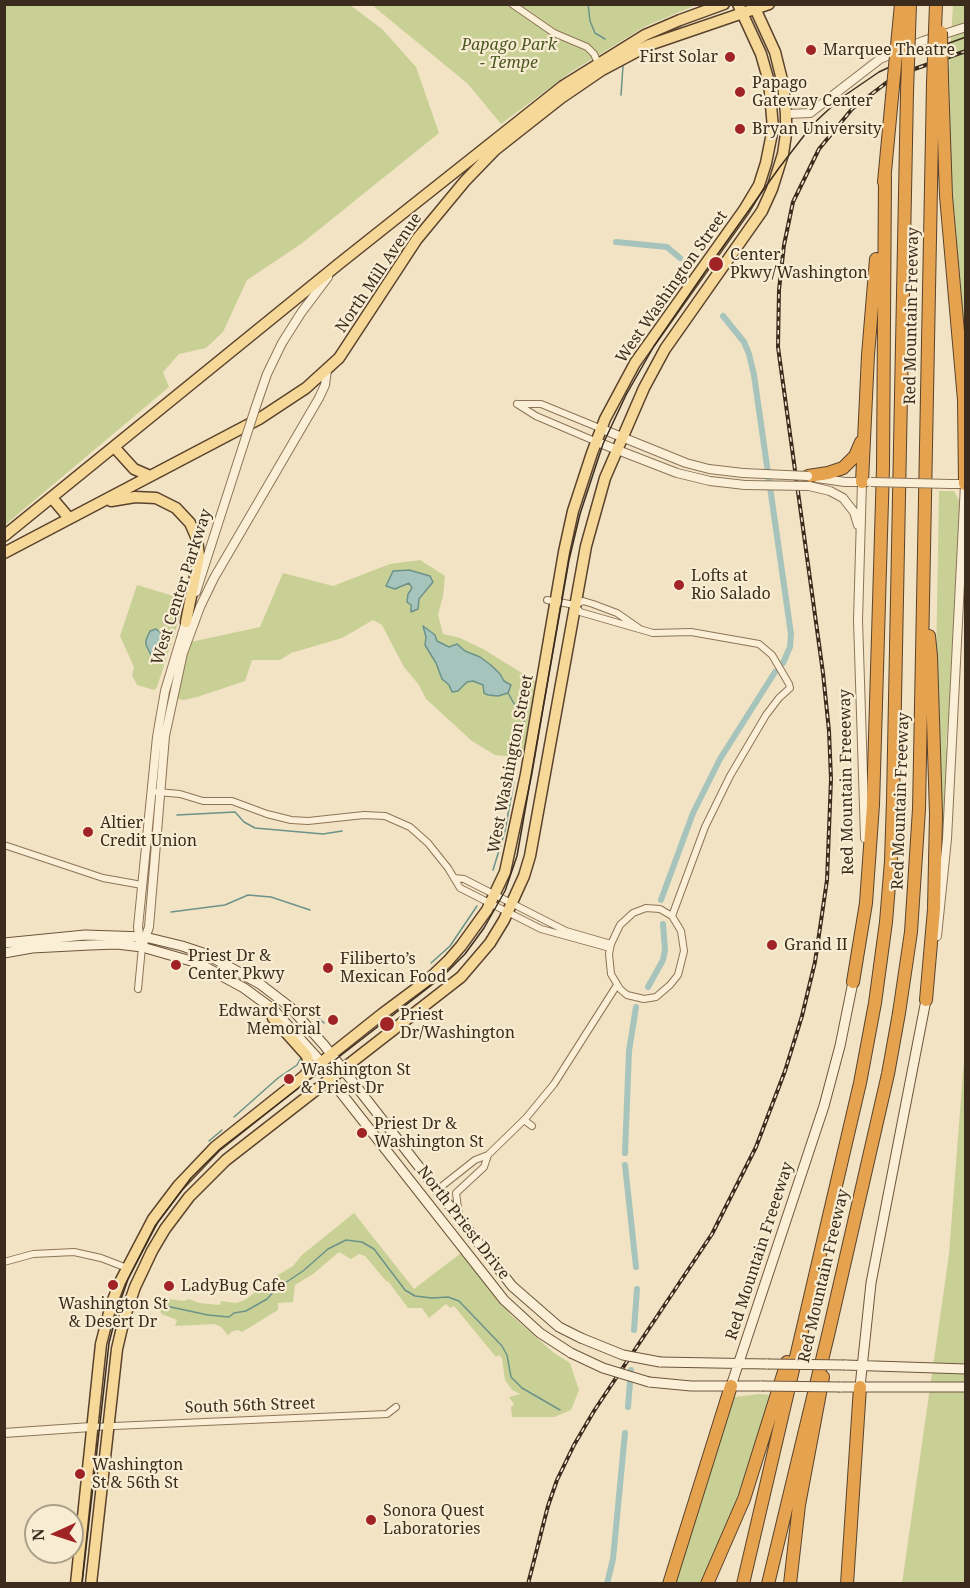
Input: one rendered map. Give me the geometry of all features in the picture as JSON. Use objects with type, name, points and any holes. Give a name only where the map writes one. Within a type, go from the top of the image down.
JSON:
[{"type":"highway","points":[[808,481],[833,472],[851,461],[861,444],[901,4]]},
{"type":"highway","name":"Red Mountain Freeway","points":[[743,1584],[868,1043],[881,963],[891,861],[910,4]]},
{"type":"highway","points":[[938,4],[937,81],[964,400],[965,484]]},
{"type":"highway","name":"Red Mountain Freeway","points":[[768,1584],[886,1084],[908,952],[918,829],[937,81]]},
{"type":"highway","points":[[853,982],[866,903],[873,814],[883,476],[885,176]]},
{"type":"highway","points":[[864,423],[867,482]]},
{"type":"highway","points":[[923,594],[931,656],[936,814],[934,909],[926,1000]]},
{"type":"highway","points":[[707,1584],[748,1487],[810,1292]]},
{"type":"highway","points":[[790,1584],[799,1505],[821,1395],[829,1331]]},
{"type":"highway","points":[[671,1584],[731,1386]]},
{"type":"highway","points":[[845,1584],[860,1387]]},
{"type":"main road","name":"North Mill Avenue","points":[[4,553],[259,419],[306,388],[327,370],[349,343],[417,239],[452,196],[495,150],[600,67],[661,28],[724,4]]},
{"type":"main road","name":"North Mill Avenue","points":[[4,536],[340,263],[563,86],[649,45],[740,8],[769,4]]},
{"type":"main road","name":"West Washington Street","points":[[101,1426],[123,1324],[141,1274],[165,1229],[189,1197],[220,1166],[460,977],[490,943],[510,908],[530,856],[593,517],[616,449],[665,349],[748,233],[768,200],[783,154],[786,114],[778,63],[754,7]]},
{"type":"main road","name":"West Washington Street","points":[[101,1426],[101,1344],[114,1296],[153,1219],[190,1172],[226,1138],[429,979],[448,961],[479,923],[505,872],[515,832],[541,695],[551,601],[573,511],[597,442],[635,363],[744,210],[763,174],[772,128],[771,93],[761,54],[740,8]]},
{"type":"main road","points":[[437,185],[452,196]]},
{"type":"main road","points":[[115,448],[134,469],[150,476]]},
{"type":"main road","points":[[99,503],[130,497],[152,497],[172,505],[188,520],[197,539],[199,556],[186,622]]},
{"type":"main road","points":[[52,498],[69,518]]},
{"type":"main road","name":"North Priest Drive","points":[[4,943],[85,935],[142,940],[182,946],[206,954],[249,976],[284,1001],[344,1069],[512,1286],[558,1327],[581,1338],[623,1355],[660,1362],[966,1369]]},
{"type":"main road","name":"North Priest Drive","points":[[4,952],[142,940],[209,967],[244,988],[270,1008],[321,1062],[429,1204],[511,1306],[547,1338],[571,1353],[612,1372],[649,1382],[681,1385],[966,1387]]},
{"type":"main road","name":"Red Mountain Freeeway","points":[[731,1386],[818,1125],[840,1046],[853,982]]},
{"type":"main road","points":[[860,1387],[871,1283],[926,1000]]},
{"type":"main road","points":[[270,1008],[273,1018],[307,1056],[309,1066],[305,1075]]},
{"type":"main road","points":[[429,1204],[436,1202],[441,1205],[456,1224],[469,1232]]},
{"type":"main road","points":[[76,1584],[101,1426]]},
{"type":"main road","points":[[91,1584],[101,1426]]},
{"type":"street","points":[[512,4],[554,33],[587,47],[594,54],[600,67]]},
{"type":"street","points":[[786,114],[810,113],[880,59],[923,41],[966,27]]},
{"type":"street","name":"West Center Parkway","points":[[138,989],[142,940],[142,885],[155,792],[165,691],[271,365],[288,333],[340,263]]},
{"type":"street","name":"West Center Parkway","points":[[142,940],[149,927],[155,792],[171,699],[190,631],[219,568],[319,398],[326,382],[327,370]]},
{"type":"street","points":[[858,570],[857,521],[852,508],[835,493],[808,481],[717,470],[686,463],[542,404],[517,404],[536,416],[597,442],[687,476],[745,485],[808,481],[965,484],[944,880],[926,1000]]},
{"type":"street","name":"Red Mountain Freeeway","points":[[853,982],[863,890],[865,824],[858,570],[867,482]]},
{"type":"street","points":[[551,601],[575,605],[583,602],[603,607],[617,613],[642,630]]},
{"type":"street","points":[[575,605],[580,612],[642,630],[656,633],[691,632],[751,642],[764,647],[784,672],[790,688],[766,715],[730,776],[705,827],[672,916]]},
{"type":"street","points":[[155,792],[180,794],[202,801],[232,801],[291,820],[364,815],[385,816],[410,827],[428,843],[459,888],[492,899],[551,932],[611,946]]},
{"type":"street","points":[[4,845],[103,878],[142,885]]},
{"type":"street","points":[[454,878],[464,879],[492,899],[510,908]]},
{"type":"street","points":[[646,908],[662,910],[672,916],[683,937],[684,951],[678,975],[656,997],[641,999],[627,995],[617,985],[610,968],[611,946],[620,925],[633,913],[646,908]]},
{"type":"street","points":[[437,1190],[475,1161],[488,1155],[524,1120],[554,1084],[617,985]]},
{"type":"street","points":[[524,1120],[532,1126]]},
{"type":"street","points":[[460,1220],[456,1193],[484,1167],[488,1155]]},
{"type":"street","points":[[4,1262],[38,1253],[74,1252],[101,1258],[127,1268]]},
{"type":"street","name":"South 56th Street","points":[[101,1426],[387,1414],[396,1407]]},
{"type":"street","points":[[4,1433],[101,1426]]},
{"type":"green space","points":[[5,4],[350,5],[382,29],[416,67],[439,133],[301,244],[247,280],[223,332],[206,348],[179,354],[163,372],[169,387],[5,525]]},
{"type":"green space","name":"Papago Park - Tempe","points":[[372,5],[696,5],[646,26],[571,72],[501,124],[468,84]]},
{"type":"green space","points":[[953,5],[965,5],[965,341],[951,173],[949,71]]},
{"type":"green space","points":[[939,491],[954,491],[961,504],[946,743],[940,894],[935,723]]},
{"type":"green space","points":[[420,560],[445,576],[438,615],[443,634],[460,638],[483,649],[538,683],[525,758],[495,755],[472,741],[426,699],[419,685],[404,667],[382,625],[373,620],[342,638],[291,653],[280,660],[252,660],[245,681],[184,700],[171,698],[186,643],[260,627],[283,573],[333,586],[390,564]],"holes":[[[420,574],[430,576],[433,582],[411,611],[412,588],[409,583]],[[424,627],[436,641],[449,647],[458,644],[465,651],[480,657],[500,674],[504,681],[483,685],[473,681],[467,682],[458,691],[449,685],[442,679],[425,645]]]},
{"type":"green space","points":[[137,585],[180,598],[181,613],[157,687],[154,690],[137,685],[132,675],[134,667],[120,636]]},
{"type":"green space","points":[[965,1047],[965,1583],[902,1584],[949,1254]]},
{"type":"green space","points":[[354,1213],[414,1289],[461,1253],[512,1316],[554,1353],[570,1363],[579,1390],[571,1410],[554,1417],[512,1417],[511,1407],[514,1404],[509,1397],[520,1394],[512,1390],[505,1380],[502,1358],[499,1355],[496,1357],[454,1306],[450,1308],[446,1304],[429,1318],[422,1308],[408,1308],[388,1281],[365,1256],[359,1254],[351,1259],[339,1252],[313,1274],[295,1285],[293,1302],[278,1303],[278,1310],[242,1332],[233,1331],[228,1335],[215,1324],[175,1326],[177,1320],[160,1311],[162,1302],[160,1298],[184,1301],[189,1299],[199,1303],[220,1305],[221,1301],[236,1303],[245,1300],[293,1266],[302,1255]]},
{"type":"green space","points":[[771,1395],[733,1509],[701,1583],[675,1584],[725,1420],[735,1397]]},
{"type":"water","points":[[409,570],[430,576],[433,582],[419,599],[418,609],[411,612],[411,605],[407,602],[412,588],[409,583],[395,589],[386,586],[393,571]]},
{"type":"water","points":[[423,626],[435,635],[437,641],[449,647],[457,644],[492,666],[504,681],[511,685],[508,693],[498,696],[488,695],[484,693],[483,685],[473,681],[467,682],[458,691],[452,692],[449,685],[442,679],[425,645],[426,637]]},
{"type":"water","points":[[156,629],[162,637],[156,653],[151,655],[146,640],[150,631]]},
{"type":"waterway","points":[[588,4],[590,21],[595,33],[605,39]]},
{"type":"waterway","points":[[621,95],[623,66]]},
{"type":"waterway","points":[[616,242],[667,247],[680,258]]},
{"type":"waterway","points":[[723,316],[744,342],[754,375],[791,634],[790,647],[783,663]]},
{"type":"waterway","points":[[661,900],[693,813],[720,759],[775,672]]},
{"type":"waterway","points":[[508,693],[524,721],[516,767]]},
{"type":"waterway","points":[[493,870],[505,831],[514,781]]},
{"type":"waterway","points":[[177,815],[235,812],[244,822],[255,828],[323,834],[342,831]]},
{"type":"waterway","points":[[171,912],[225,905],[248,895],[271,897],[310,910]]},
{"type":"waterway","points":[[431,963],[450,946],[477,906]]},
{"type":"waterway","points":[[648,987],[663,960],[665,950],[663,924]]},
{"type":"waterway","points":[[625,1153],[629,1051],[636,1007]]},
{"type":"waterway","points":[[310,1010],[324,1023]]},
{"type":"waterway","points":[[234,1117],[278,1078],[297,1065],[302,1056]]},
{"type":"waterway","points":[[209,1141],[222,1130]]},
{"type":"waterway","points":[[625,1165],[636,1267]]},
{"type":"waterway","points":[[166,1306],[229,1317],[234,1313],[246,1311],[267,1299],[276,1289],[303,1271],[328,1249],[346,1240],[362,1242],[374,1249],[405,1290],[415,1296],[448,1297],[459,1301],[502,1346],[507,1355],[511,1377],[522,1388],[560,1410]]},
{"type":"waterway","points":[[634,1330],[637,1289]]},
{"type":"waterway","points":[[628,1407],[631,1370]]},
{"type":"waterway","points":[[607,1584],[613,1559],[625,1433]]},
{"type":"tram line","points":[[82,1584],[109,1343],[128,1279],[155,1226],[191,1178],[220,1149],[442,977],[465,954],[484,928],[505,891],[517,856],[569,560],[580,514],[603,444],[626,395],[654,346],[705,272],[813,124],[841,98],[879,72],[913,56],[966,37]]},
{"type":"railway","points":[[528,1584],[548,1506],[557,1480],[574,1445],[594,1411],[712,1234],[756,1147],[785,1071],[815,962],[827,880],[831,779],[823,673],[778,347],[779,290],[784,245],[793,202],[819,149],[852,109],[903,73],[966,51]]},
{"type":"place","name":"Marquee Theatre","points":[[811,50]]},
{"type":"place","name":"First Solar","points":[[730,57]]},
{"type":"place","name":"Papago Gateway Center","points":[[740,92]]},
{"type":"place","name":"Bryan University","points":[[740,129]]},
{"type":"place","name":"Center Pkwy/Washington","points":[[716,264]]},
{"type":"place","name":"Lofts at Rio Salado","points":[[679,585]]},
{"type":"place","name":"Altier Credit Union","points":[[88,832]]},
{"type":"place","name":"Grand II","points":[[772,945]]},
{"type":"place","name":"Priest Dr & Center Pkwy","points":[[176,965]]},
{"type":"place","name":"Filiberto’s Mexican Food","points":[[328,968]]},
{"type":"place","name":"Edward Forst Memorial","points":[[333,1020]]},
{"type":"place","name":"Priest Dr/Washington","points":[[387,1024]]},
{"type":"place","name":"Washington St & Priest Dr","points":[[289,1079]]},
{"type":"place","name":"Priest Dr & Washington St","points":[[362,1133]]},
{"type":"place","name":"Washington St & Desert Dr","points":[[113,1285]]},
{"type":"place","name":"LadyBug Cafe","points":[[169,1286]]},
{"type":"place","name":"Washington St & 56th St","points":[[80,1474]]},
{"type":"place","name":"Sonora Quest Laboratories","points":[[371,1520]]}]
